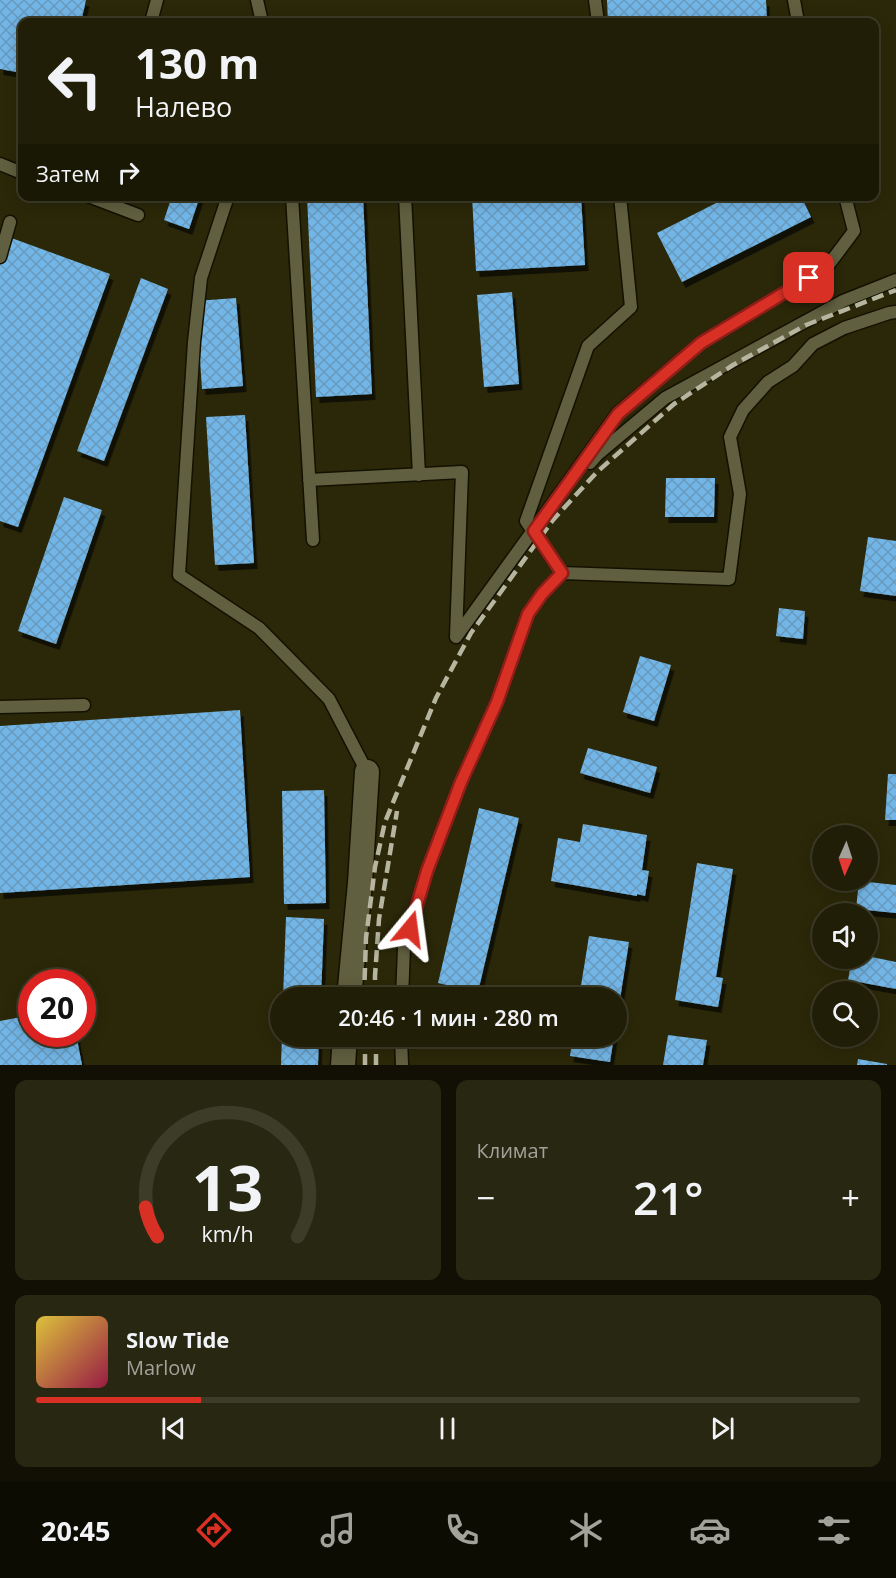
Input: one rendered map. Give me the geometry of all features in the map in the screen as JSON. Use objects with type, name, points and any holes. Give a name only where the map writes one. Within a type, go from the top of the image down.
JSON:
[{"type":"street","points":[[350,987],[367,772]]},
{"type":"street","points":[[343,1065],[344,1047]]},
{"type":"lane","points":[[152,18],[157,0]]},
{"type":"lane","points":[[257,0],[261,18]]},
{"type":"lane","points":[[595,0],[597,18]]},
{"type":"lane","points":[[794,0],[797,18]]},
{"type":"lane","points":[[0,164],[18,171]]},
{"type":"lane","points":[[101,201],[138,215]]},
{"type":"lane","points":[[226,201],[201,278],[194,342],[179,575],[259,628],[329,699],[367,772]]},
{"type":"lane","points":[[292,201],[313,540]]},
{"type":"lane","points":[[405,201],[419,475]]},
{"type":"lane","points":[[562,573],[536,528],[526,521],[588,346],[631,307],[620,201]]},
{"type":"lane","points":[[309,480],[462,472],[456,637],[618,414],[701,343],[827,267],[854,231],[846,201]]},
{"type":"lane","points":[[0,257],[10,222]]},
{"type":"lane","points":[[536,528],[597,455],[665,398],[843,301],[896,280]]},
{"type":"lane","points":[[402,987],[404,948],[427,871],[461,782],[497,702],[528,614],[542,594],[562,573],[729,579],[740,494],[730,437],[743,410],[768,382],[793,366],[813,344],[844,328],[896,312]]},
{"type":"lane","points":[[0,707],[84,705]]},
{"type":"lane","points":[[401,1047],[402,1065]]},
{"type":"building","points":[[0,0],[86,0],[82,18],[18,18],[18,72],[0,69]]},
{"type":"building","points":[[607,0],[766,0],[767,18],[608,18]]},
{"type":"building","points":[[170,201],[198,201],[189,229],[164,220]]},
{"type":"building","points":[[307,201],[363,201],[372,394],[316,397]]},
{"type":"building","points":[[472,201],[581,201],[585,265],[476,271]]},
{"type":"building","points":[[720,201],[803,201],[811,217],[682,282],[657,233]]},
{"type":"building","points":[[6,236],[110,274],[18,527],[0,521],[0,252]]},
{"type":"building","points":[[141,278],[168,289],[104,461],[77,451]]},
{"type":"building","points":[[512,292],[519,384],[484,387],[477,295]]},
{"type":"building","points":[[236,298],[243,386],[202,389],[196,301]]},
{"type":"building","points":[[245,415],[254,563],[215,565],[206,417]]},
{"type":"building","points":[[666,478],[715,478],[714,517],[665,517]]},
{"type":"building","points":[[64,497],[102,510],[56,644],[18,631]]},
{"type":"building","points":[[868,537],[896,541],[896,596],[860,591]]},
{"type":"building","points":[[779,608],[805,611],[803,639],[776,636]]},
{"type":"building","points":[[640,656],[671,665],[654,721],[623,712]]},
{"type":"building","points":[[240,710],[250,877],[0,893],[0,726]]},
{"type":"building","points":[[588,748],[657,767],[650,793],[580,773]]},
{"type":"building","points":[[888,774],[896,774],[896,820],[885,820]]},
{"type":"building","points":[[324,790],[326,903],[284,904],[282,791]]},
{"type":"building","points":[[479,808],[519,818],[479,987],[456,987],[438,983]]},
{"type":"building","points":[[583,824],[647,835],[642,870],[649,871],[645,896],[551,881],[558,838],[580,842]]},
{"type":"building","points":[[697,863],[733,869],[716,977],[723,978],[718,1007],[675,1000]]},
{"type":"building","points":[[878,883],[896,885],[896,913],[878,911],[878,903],[857,903],[858,891],[878,891]]},
{"type":"building","points":[[286,917],[324,919],[321,987],[283,987]]},
{"type":"building","points":[[589,936],[629,942],[622,987],[581,987]]},
{"type":"building","points":[[878,958],[896,962],[896,989],[878,986],[878,981],[848,980],[850,969],[878,969]]},
{"type":"building","points":[[18,1018],[18,1047],[79,1047],[82,1065],[0,1065],[0,1021]]},
{"type":"building","points":[[668,1035],[707,1040],[703,1065],[663,1065]]},
{"type":"building","points":[[282,1047],[319,1047],[318,1065],[281,1065]]},
{"type":"building","points":[[571,1047],[612,1047],[610,1062],[570,1056]]},
{"type":"building","points":[[858,1059],[887,1064],[887,1065],[857,1065]]},
{"type":"railway","points":[[364,987],[366,938],[375,867],[385,822],[436,698],[471,633],[553,520],[597,472],[674,404],[733,365],[806,325],[896,290]]},
{"type":"railway","points":[[375,987],[379,919],[397,811]]},
{"type":"railway","points":[[365,1047],[365,1065]]},
{"type":"railway","points":[[376,1047],[376,1065]]},
{"type":"route","points":[[410,929],[427,871],[461,782],[497,702],[528,614],[542,594],[562,573],[534,531],[618,414],[701,343],[809,278]]}]
